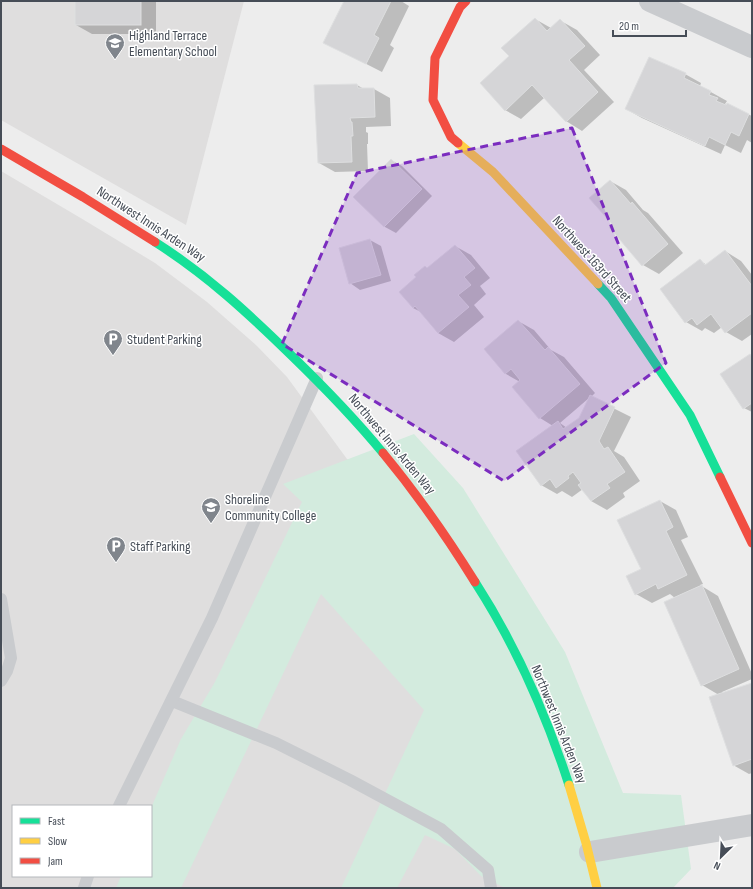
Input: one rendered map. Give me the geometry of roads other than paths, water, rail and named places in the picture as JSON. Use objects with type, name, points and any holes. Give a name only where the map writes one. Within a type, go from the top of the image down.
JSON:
[{"type":"street","points":[[650,1],[752,47]]},
{"type":"street","name":"Northwest 163rd Street","points":[[463,4],[435,58],[433,100],[451,137],[493,172],[611,298],[690,414],[752,543]]},
{"type":"street","name":"Northwest Innis Arden Way","points":[[1,149],[97,205],[178,256],[209,279],[237,303],[317,378],[363,428],[399,472],[442,530],[468,570],[513,649],[542,711],[569,785],[590,852],[597,888]]},
{"type":"street","points":[[590,852],[752,825]]},
{"type":"lane","points":[[120,805],[215,611],[317,378]]},
{"type":"lane","points":[[1,599],[11,658],[7,671],[1,681]]},
{"type":"lane","points":[[172,701],[276,743],[350,780],[441,829],[488,870],[491,888]]},
{"type":"lane","points":[[84,888],[88,877]]},
{"type":"place","name":"Highland Terrace Elementary School","points":[[115,60]]},
{"type":"place","name":"Student Parking","points":[[113,356]]},
{"type":"place","name":"Shoreline Community College","points":[[211,524]]},
{"type":"place","name":"Staff Parking","points":[[116,563]]}]
